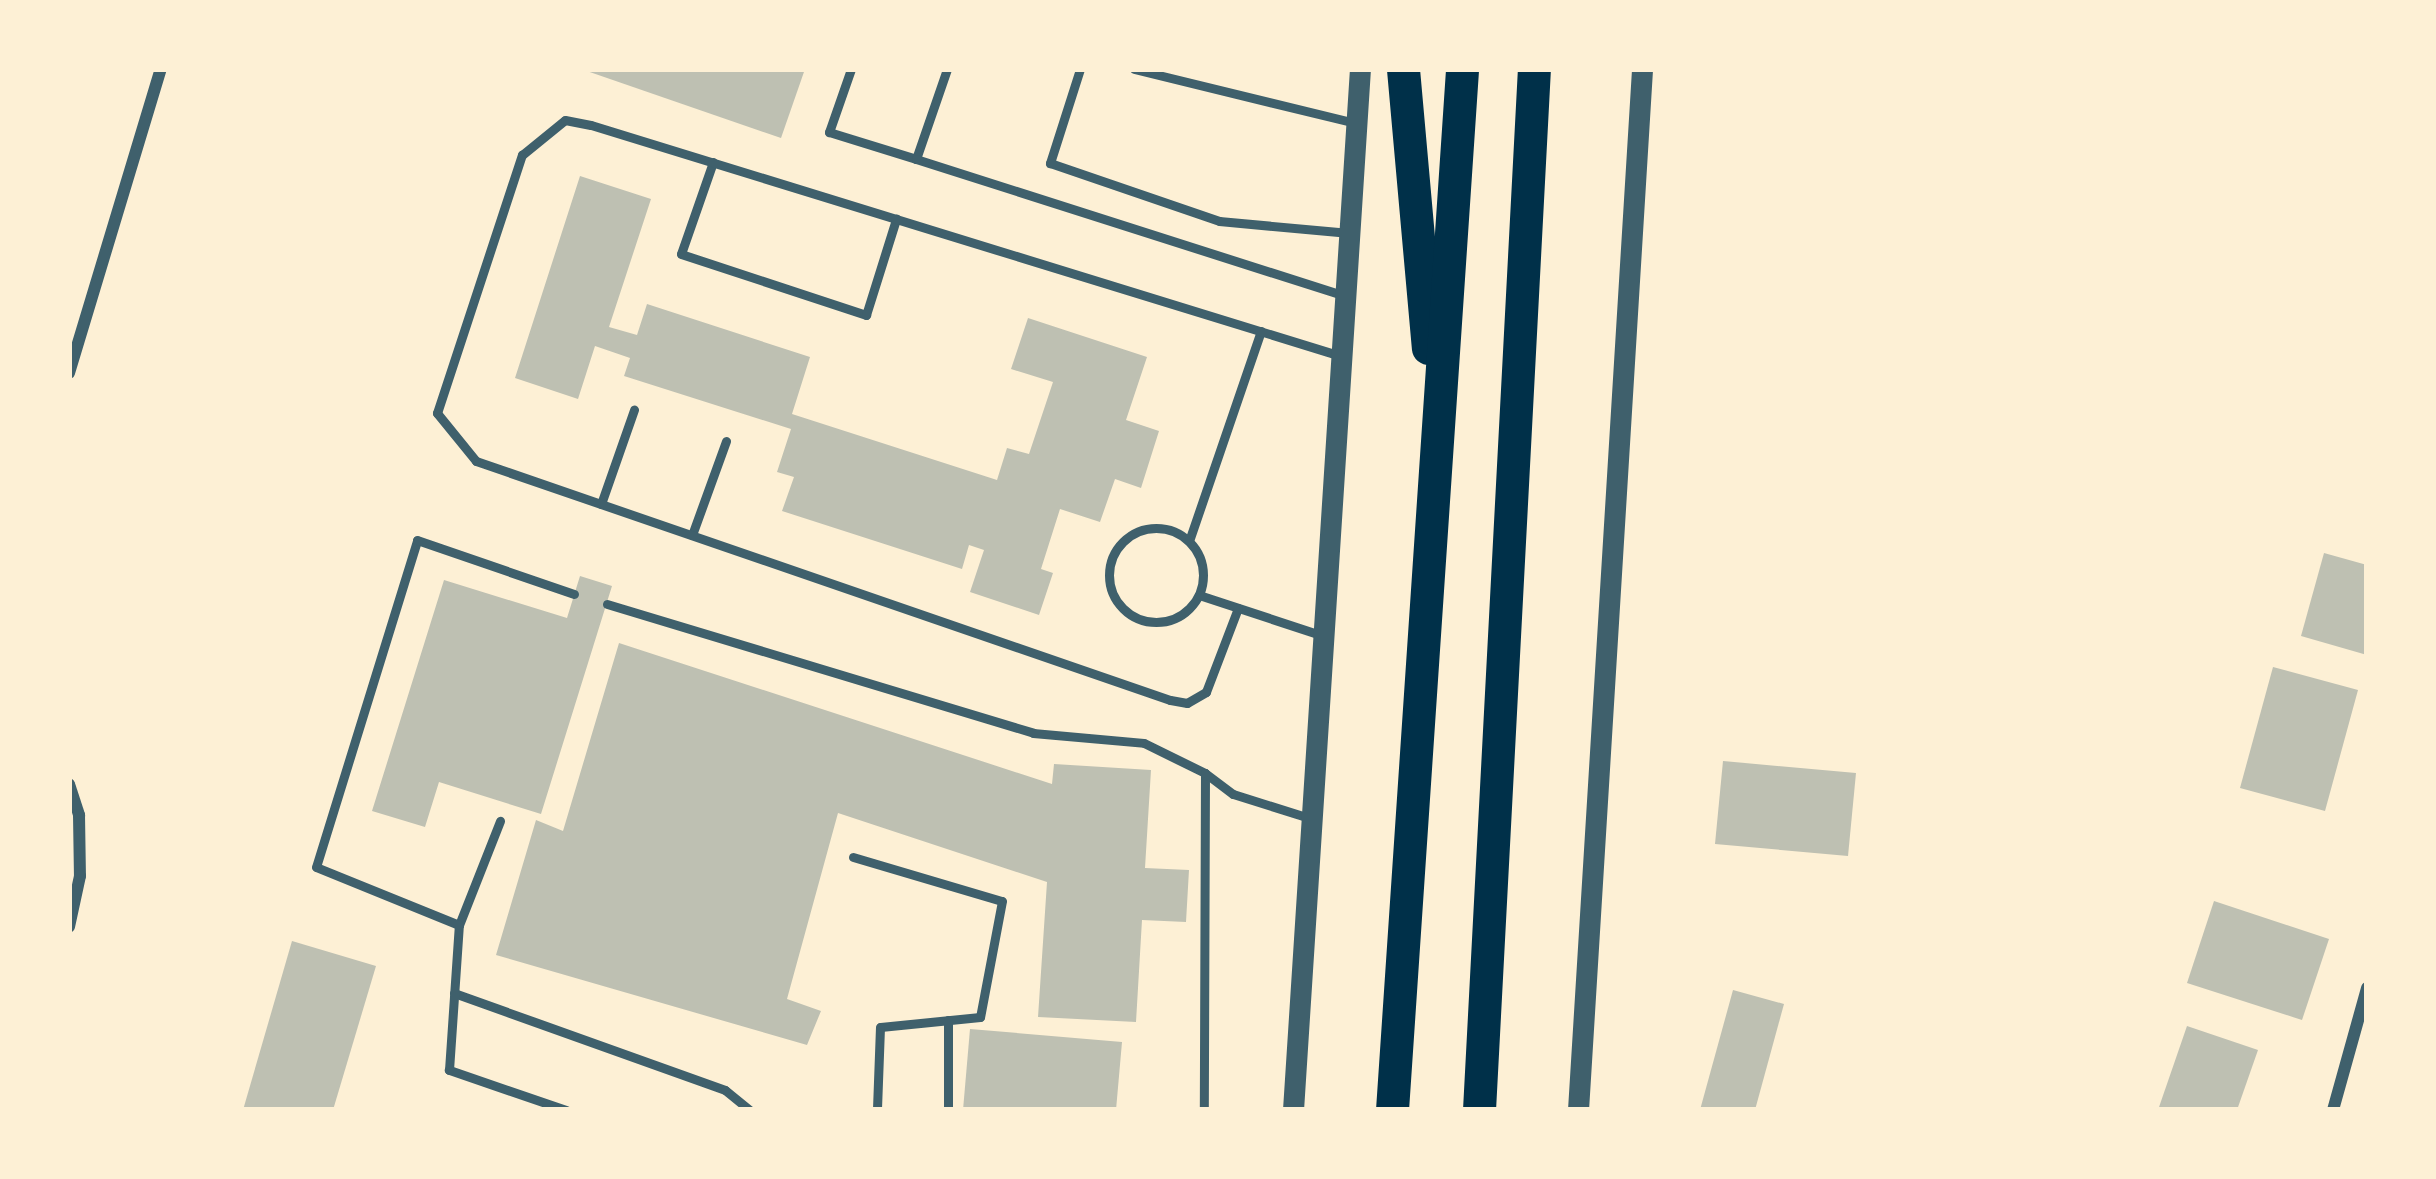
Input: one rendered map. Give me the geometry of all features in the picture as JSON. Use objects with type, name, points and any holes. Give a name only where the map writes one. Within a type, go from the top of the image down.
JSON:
[{"type":"highway","points":[[1403,69],[1438,448]]},
{"type":"highway","points":[[1392,1110],[1462,69]]},
{"type":"highway","points":[[1479,1110],[1534,69]]},
{"type":"highway","points":[[1526,194],[1552,69]]},
{"type":"street","points":[[69,373],[161,69]]},
{"type":"street","points":[[1293,1110],[1360,69]]},
{"type":"street","points":[[1577,1110],[1642,69]]},
{"type":"street","points":[[69,784],[79,815],[80,876],[69,927]]},
{"type":"street","points":[[2333,1110],[2367,988]]},
{"type":"lane","points":[[851,69],[829,132],[1345,297]]},
{"type":"lane","points":[[916,159],[947,69]]},
{"type":"lane","points":[[1080,69],[1050,163],[1219,221],[1349,233]]},
{"type":"lane","points":[[1135,69],[1356,123]]},
{"type":"lane","points":[[1238,608],[1206,692],[1186,703],[476,461],[437,413],[515,177],[537,135],[565,120],[1341,356]]},
{"type":"lane","points":[[713,163],[681,254],[866,315],[896,219]]},
{"type":"lane","points":[[1189,541],[1261,331]]},
{"type":"lane","points":[[601,504],[634,410]]},
{"type":"lane","points":[[692,535],[725,441]]},
{"type":"lane","points":[[1163,529],[1189,541],[1203,567],[1199,595],[1160,622],[1129,614],[1111,587],[1114,555],[1134,534],[1163,529]]},
{"type":"lane","points":[[459,926],[316,867],[417,539],[574,594]]},
{"type":"lane","points":[[1199,595],[1324,636]]},
{"type":"lane","points":[[607,604],[1033,734],[1144,743],[1205,772],[1233,794],[1312,819]]},
{"type":"lane","points":[[1204,1110],[1205,772]]},
{"type":"lane","points":[[500,821],[459,926],[449,1070],[566,1110]]},
{"type":"lane","points":[[853,857],[1001,901],[980,1017],[880,1027],[877,1110]]},
{"type":"lane","points":[[454,993],[725,1090],[750,1110]]},
{"type":"lane","points":[[948,1020],[948,1110]]},
{"type":"building","points":[[581,69],[805,69],[781,138]]},
{"type":"building","points":[[580,176],[651,199],[609,327],[637,335],[647,304],[810,357],[792,414],[997,480],[1007,448],[1029,454],[1053,382],[1011,369],[1028,318],[1147,357],[1126,420],[1159,431],[1141,488],[1115,479],[1100,522],[1060,509],[1041,569],[1053,573],[1039,615],[970,592],[984,550],[969,545],[962,569],[782,511],[794,477],[777,472],[791,429],[624,376],[630,358],[595,346],[578,399],[515,378]]},
{"type":"building","points":[[2324,553],[2367,565],[2367,655],[2301,636]]},
{"type":"building","points":[[580,576],[612,586],[541,814],[439,782],[425,827],[372,811],[444,580],[567,618]]},
{"type":"building","points":[[619,643],[1052,784],[1054,764],[1151,770],[1145,868],[1189,870],[1186,922],[1142,920],[1136,1022],[1038,1017],[1047,882],[838,813],[787,999],[821,1011],[807,1045],[496,955],[536,820],[563,831]]},
{"type":"building","points":[[2273,667],[2358,690],[2325,811],[2240,788]]},
{"type":"building","points":[[1723,761],[1856,773],[1848,856],[1715,844]]},
{"type":"building","points":[[2214,901],[2329,939],[2302,1020],[2187,983]]},
{"type":"building","points":[[292,941],[376,966],[333,1110],[243,1110]]},
{"type":"building","points":[[1733,990],[1784,1004],[1755,1110],[1700,1110]]},
{"type":"building","points":[[2187,1026],[2258,1050],[2237,1110],[2158,1110]]},
{"type":"building","points":[[970,1029],[1122,1042],[1116,1110],[963,1110]]}]
